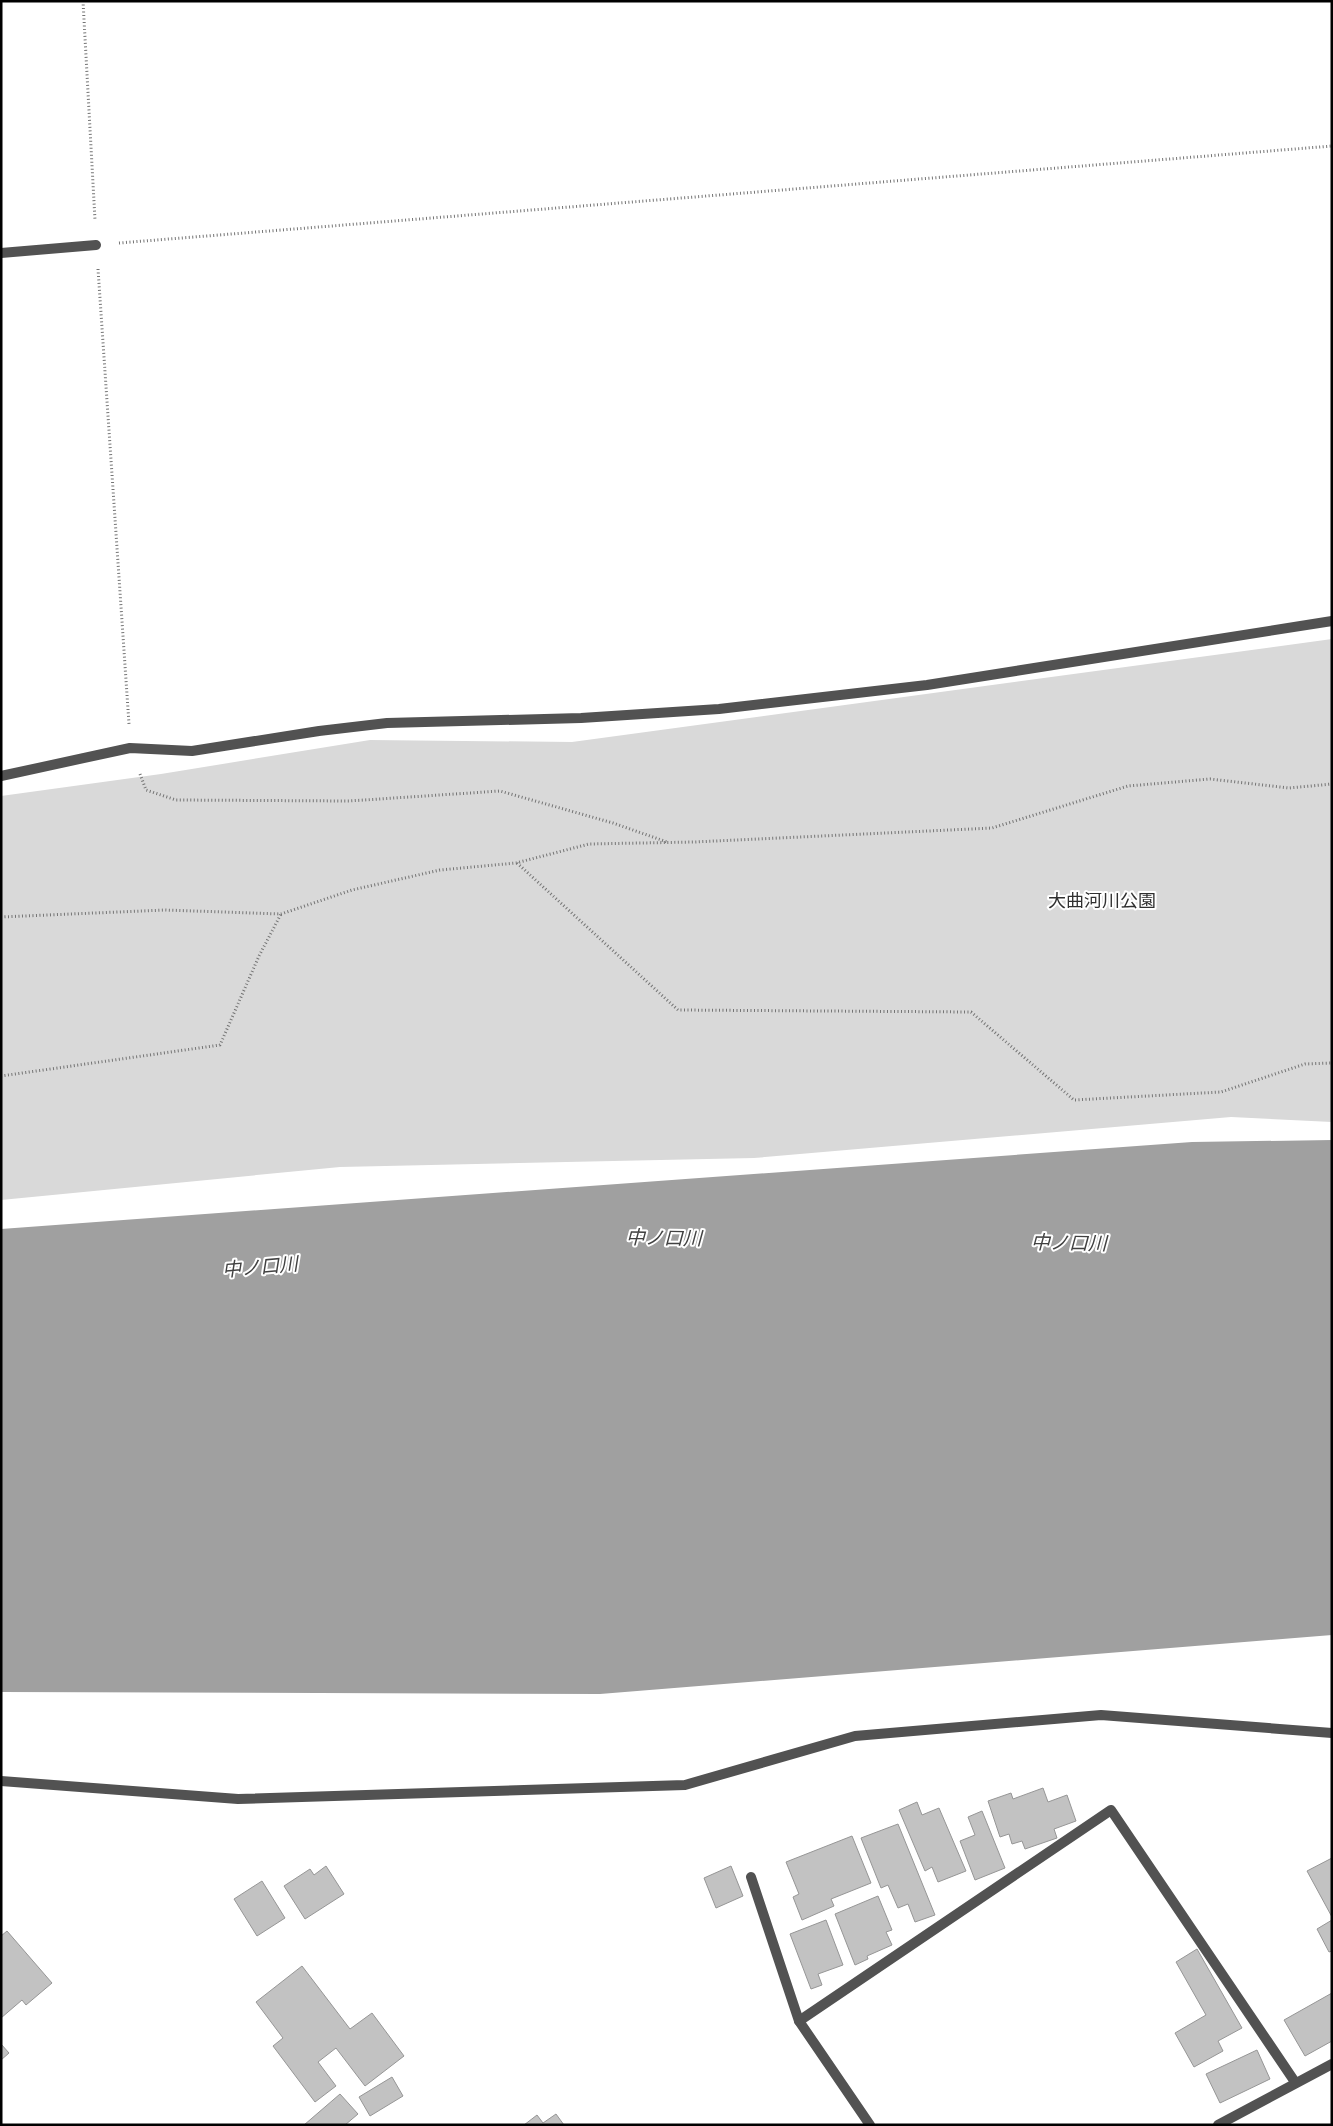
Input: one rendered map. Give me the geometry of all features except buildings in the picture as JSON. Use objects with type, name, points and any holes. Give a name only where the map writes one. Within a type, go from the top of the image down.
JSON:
[{"type":"street","points":[[1,253],[96,245]]},
{"type":"street","points":[[1,776],[130,748],[192,751],[318,731],[387,723],[581,718],[719,709],[927,685],[1332,621]]},
{"type":"street","points":[[1,1780],[238,1799],[685,1785],[855,1736],[1101,1715],[1332,1733]]},
{"type":"street","points":[[799,2021],[1111,1810],[1295,2082]]},
{"type":"street","points":[[751,1877],[799,2021],[870,2125]]},
{"type":"street","points":[[1218,2125],[1295,2082],[1332,2064]]},
{"type":"path","points":[[83,1],[96,245],[130,748],[146,790],[176,800],[349,800],[500,791],[613,823],[670,843]]},
{"type":"path","points":[[96,245],[1332,146]]},
{"type":"path","points":[[1,917],[165,910],[281,914],[352,890],[440,870],[516,863],[589,844],[670,843],[992,828],[1128,786],[1210,779],[1289,788],[1332,784]]},
{"type":"path","points":[[516,863],[678,1010],[971,1012],[1074,1100],[1220,1092],[1305,1064],[1332,1063]]},
{"type":"path","points":[[1,1076],[220,1045],[259,956],[281,914]]},
{"type":"green space","name":"大曲河川公園","points":[[1332,639],[1332,1122],[1231,1117],[754,1158],[340,1167],[1,1200],[1,796],[161,774],[370,740],[572,742]]},
{"type":"water","name":"中ノ口川","points":[[1332,1140],[1332,1635],[600,1694],[1,1692],[1,1229],[1192,1142]]}]
